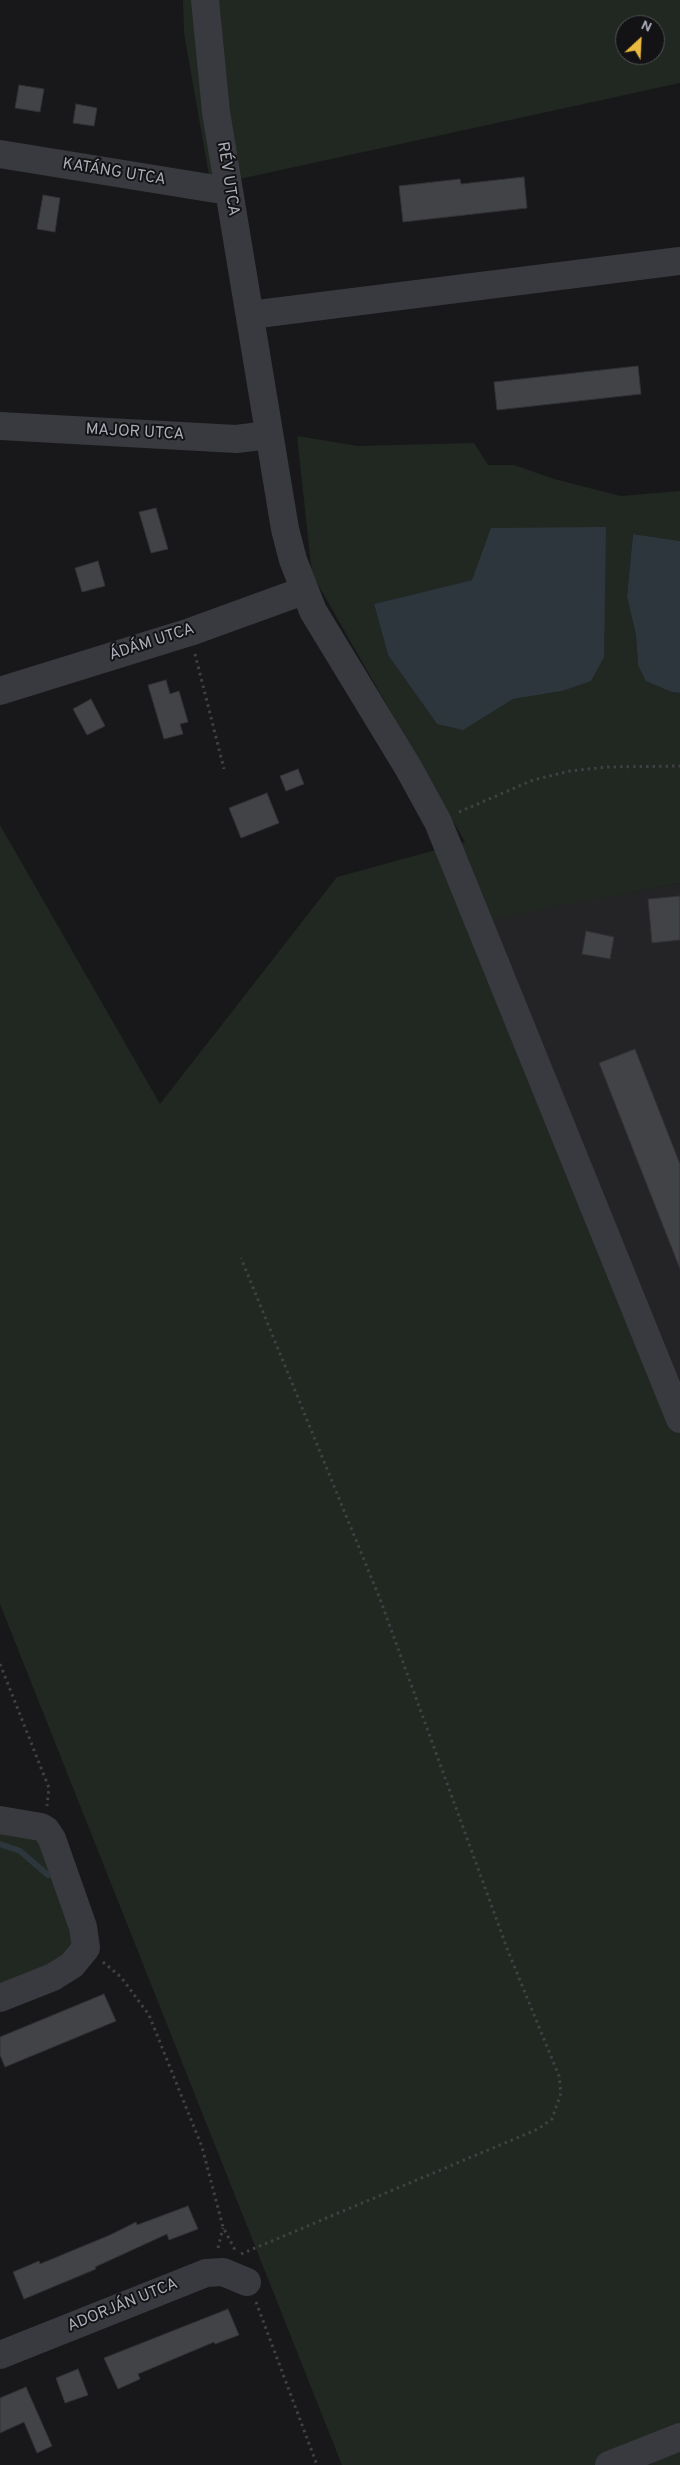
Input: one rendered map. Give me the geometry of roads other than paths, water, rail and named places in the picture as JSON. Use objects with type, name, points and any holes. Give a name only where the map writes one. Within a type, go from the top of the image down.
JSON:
[{"type":"street","name":"RÉV UTCA","points":[[205,0],[208,48],[228,191],[285,529],[303,591],[329,640],[409,769],[438,822],[680,1419]]},
{"type":"street","name":"KATÁNG UTCA","points":[[0,154],[228,191]]},
{"type":"street","points":[[250,315],[680,260]]},
{"type":"street","name":"MAJOR UTCA","points":[[0,426],[236,439],[269,435]]},
{"type":"street","name":"ÁDÁM UTCA","points":[[0,691],[190,632],[303,591]]},
{"type":"street","points":[[0,1820],[28,1824],[46,1830],[52,1839],[83,1927],[86,1948],[72,1965],[53,1977],[0,1998]]},
{"type":"street","name":"ADORJÁN UTCA","points":[[0,2355],[206,2273],[223,2272],[247,2282]]},
{"type":"street","points":[[609,2465],[680,2437]]},
{"type":"waterway","points":[[0,1844],[20,1851],[48,1875]]}]
